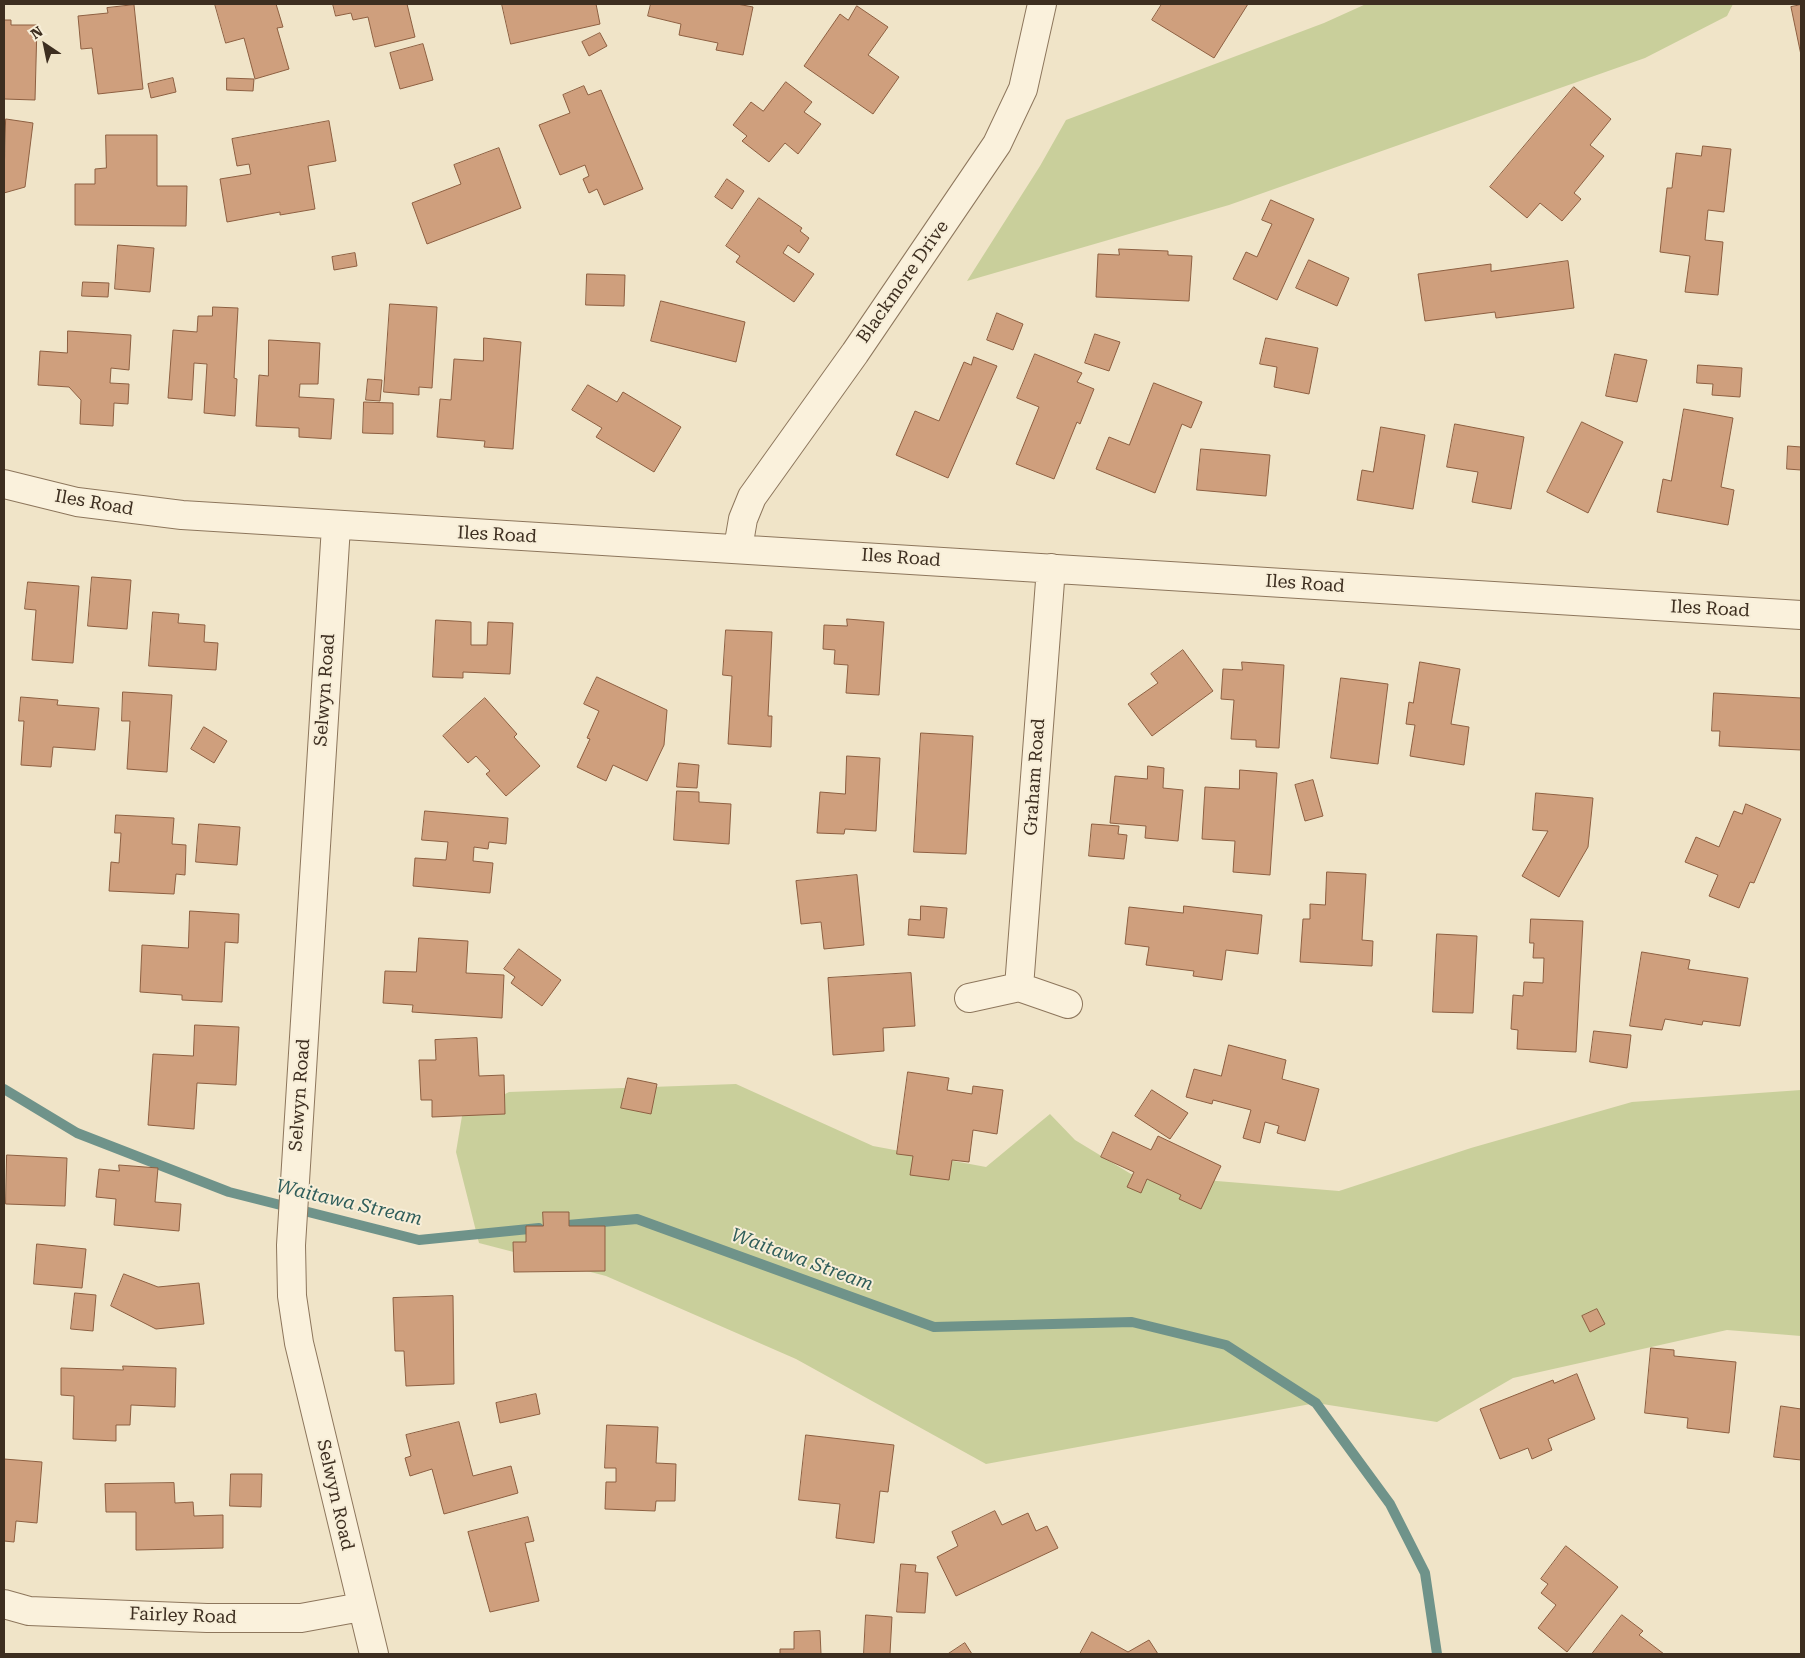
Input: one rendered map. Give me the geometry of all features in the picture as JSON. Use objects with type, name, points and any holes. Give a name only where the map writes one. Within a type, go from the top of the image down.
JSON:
[{"type":"street","name":"Blackmore Drive","points":[[738,548],[743,519],[752,497],[998,144],[1023,89],[1042,4]]},
{"type":"street","name":"Iles Road","points":[[4,484],[77,502],[130,510],[336,526],[738,548],[1801,615]]},
{"type":"street","name":"Selwyn Road","points":[[336,526],[290,1245],[292,1296],[299,1343],[361,1607],[374,1654]]},
{"type":"street","name":"Graham Road","points":[[1019,987],[1050,568]]},
{"type":"street","points":[[968,998],[1019,987],[1068,1004]]},
{"type":"street","name":"Fairley Road","points":[[4,1604],[29,1611],[207,1618],[301,1618],[361,1607]]},
{"type":"green space","points":[[1366,4],[1733,4],[1727,16],[1645,58],[1229,205],[967,281],[1040,166],[1066,120],[1324,23]]},
{"type":"green space","points":[[736,1084],[873,1146],[986,1167],[1050,1114],[1075,1140],[1131,1174],[1339,1191],[1471,1148],[1632,1102],[1801,1090],[1801,1336],[1727,1330],[1513,1378],[1437,1422],[1316,1403],[986,1464],[796,1359],[606,1276],[479,1243],[456,1152],[462,1116],[509,1092]]},
{"type":"building","points":[[215,4],[276,4],[283,27],[277,28],[289,69],[255,79],[244,38],[226,43]]},
{"type":"building","points":[[333,4],[407,4],[415,37],[375,47],[368,17],[353,20],[351,13],[336,16]]},
{"type":"building","points":[[502,4],[596,4],[600,24],[511,44]]},
{"type":"building","points":[[651,4],[737,4],[753,7],[743,55],[716,50],[718,43],[679,35],[681,24],[648,16]]},
{"type":"building","points":[[1162,4],[1248,4],[1214,58],[1152,20]]},
{"type":"building","points":[[134,5],[143,89],[98,94],[92,48],[81,49],[78,16],[108,13],[107,8]]},
{"type":"building","points":[[1801,5],[1801,55],[1791,7]]},
{"type":"building","points":[[857,6],[888,27],[868,55],[899,77],[873,114],[804,66],[840,14],[848,20]]},
{"type":"building","points":[[4,20],[11,20],[11,25],[37,25],[35,100],[4,99]]},
{"type":"building","points":[[600,33],[607,46],[589,56],[582,42]]},
{"type":"building","points":[[423,44],[433,80],[400,89],[390,53]]},
{"type":"building","points":[[173,78],[176,92],[151,98],[148,84]]},
{"type":"building","points":[[227,78],[254,79],[253,91],[227,90]]},
{"type":"building","points":[[786,82],[812,102],[804,112],[821,124],[798,154],[785,143],[769,162],[742,141],[747,136],[733,125],[751,102],[763,111]]},
{"type":"building","points":[[584,86],[588,95],[601,90],[643,189],[604,205],[597,189],[589,193],[583,179],[589,176],[585,165],[560,175],[539,125],[570,113],[563,95]]},
{"type":"building","points":[[1574,87],[1611,119],[1590,145],[1604,156],[1574,193],[1581,199],[1562,221],[1540,203],[1527,218],[1490,187]]},
{"type":"building","points":[[6,119],[33,123],[25,187],[4,193]]},
{"type":"building","points":[[329,121],[336,161],[308,166],[315,209],[280,215],[280,212],[227,222],[220,179],[251,174],[249,164],[237,166],[232,139]]},
{"type":"building","points":[[106,135],[157,135],[157,186],[187,186],[186,226],[75,225],[75,184],[95,184],[95,169],[106,168]]},
{"type":"building","points":[[1703,146],[1731,149],[1724,212],[1708,210],[1705,240],[1723,242],[1718,295],[1685,292],[1690,256],[1660,252],[1667,188],[1672,188],[1676,153],[1701,156]]},
{"type":"building","points":[[499,148],[521,208],[427,244],[412,203],[461,184],[454,165]]},
{"type":"building","points":[[727,179],[744,191],[732,209],[715,197]]},
{"type":"building","points":[[759,198],[802,228],[800,231],[809,238],[799,253],[788,245],[783,253],[814,274],[794,302],[736,262],[740,256],[726,246]]},
{"type":"building","points":[[1271,200],[1314,219],[1277,300],[1233,279],[1246,252],[1257,257],[1272,224],[1262,220]]},
{"type":"building","points":[[118,245],[154,248],[150,292],[115,289]]},
{"type":"building","points":[[1119,249],[1168,251],[1168,255],[1192,256],[1189,301],[1096,297],[1098,254],[1119,255]]},
{"type":"building","points":[[355,253],[357,266],[334,270],[332,257]]},
{"type":"building","points":[[1309,260],[1349,278],[1337,306],[1296,288]]},
{"type":"building","points":[[1568,261],[1574,308],[1496,318],[1495,312],[1425,321],[1418,274],[1491,264],[1491,271]]},
{"type":"building","points":[[587,274],[625,275],[624,306],[586,305]]},
{"type":"building","points":[[83,282],[109,283],[108,297],[82,296]]},
{"type":"building","points":[[661,301],[745,322],[736,362],[651,341]]},
{"type":"building","points":[[390,304],[437,307],[432,388],[419,387],[419,395],[384,392]]},
{"type":"building","points":[[213,307],[238,308],[234,378],[237,379],[235,416],[204,413],[207,364],[194,363],[192,400],[168,398],[173,330],[197,332],[198,316],[212,316]]},
{"type":"building","points":[[997,313],[1023,324],[1013,350],[987,340]]},
{"type":"building","points":[[68,331],[131,335],[129,370],[111,368],[110,383],[129,384],[128,404],[114,403],[113,426],[80,424],[81,400],[69,387],[38,385],[40,351],[67,353]]},
{"type":"building","points":[[1095,334],[1120,342],[1109,371],[1085,363]]},
{"type":"building","points":[[484,338],[521,342],[513,449],[484,447],[485,441],[437,437],[440,399],[451,400],[454,359],[483,361]]},
{"type":"building","points":[[1266,338],[1318,348],[1309,394],[1274,387],[1277,367],[1260,364]]},
{"type":"building","points":[[269,340],[320,343],[318,384],[300,384],[299,397],[334,399],[331,439],[299,437],[299,428],[256,426],[259,375],[268,376]]},
{"type":"building","points":[[1035,354],[1082,373],[1077,382],[1094,389],[1080,424],[1077,422],[1054,479],[1016,464],[1039,407],[1017,398]]},
{"type":"building","points":[[1615,354],[1647,360],[1637,402],[1606,396]]},
{"type":"building","points":[[974,357],[997,366],[948,478],[896,455],[915,411],[939,421],[964,362],[971,365]]},
{"type":"building","points":[[1698,365],[1742,368],[1740,397],[1712,395],[1713,384],[1697,383]]},
{"type":"building","points":[[368,379],[382,380],[380,401],[366,400]]},
{"type":"building","points":[[1154,383],[1202,402],[1191,428],[1182,424],[1155,493],[1096,469],[1109,437],[1129,445]]},
{"type":"building","points":[[588,385],[617,402],[623,392],[681,427],[654,472],[596,437],[602,428],[572,410]]},
{"type":"building","points":[[364,402],[393,403],[393,434],[363,433]]},
{"type":"building","points":[[1684,409],[1733,418],[1721,487],[1734,490],[1728,525],[1657,512],[1663,479],[1671,481]]},
{"type":"building","points":[[1582,422],[1623,442],[1588,513],[1547,492]]},
{"type":"building","points":[[1455,424],[1524,437],[1511,509],[1472,502],[1478,472],[1447,467]]},
{"type":"building","points":[[1381,427],[1425,435],[1413,509],[1357,500],[1362,470],[1373,472]]},
{"type":"building","points":[[1788,446],[1801,447],[1801,470],[1787,469]]},
{"type":"building","points":[[1201,449],[1270,455],[1266,496],[1197,490]]},
{"type":"building","points":[[92,577],[131,580],[127,629],[88,626]]},
{"type":"building","points":[[28,582],[79,586],[73,663],[32,660],[36,610],[25,609]]},
{"type":"building","points":[[153,612],[179,614],[178,623],[205,625],[204,642],[218,643],[216,670],[149,666]]},
{"type":"building","points":[[847,619],[884,622],[879,695],[846,693],[848,665],[834,664],[835,650],[823,649],[824,625],[847,626]]},
{"type":"building","points":[[436,620],[471,622],[471,645],[487,645],[488,622],[513,623],[510,674],[463,672],[463,678],[433,677]]},
{"type":"building","points":[[726,630],[772,632],[768,716],[772,716],[771,747],[728,744],[732,676],[723,675]]},
{"type":"building","points":[[1183,650],[1213,691],[1152,736],[1128,704],[1158,683],[1151,674]]},
{"type":"building","points":[[1242,662],[1284,665],[1279,748],[1256,747],[1256,740],[1231,739],[1234,700],[1221,699],[1223,669],[1242,670]]},
{"type":"building","points":[[1420,662],[1460,669],[1451,724],[1469,727],[1464,765],[1410,756],[1415,725],[1406,724],[1409,702],[1413,703]]},
{"type":"building","points":[[597,677],[667,710],[664,745],[647,781],[613,765],[606,781],[577,767],[590,739],[587,738],[599,711],[584,704]]},
{"type":"building","points":[[1341,678],[1388,684],[1378,764],[1331,758]]},
{"type":"building","points":[[123,692],[172,695],[167,772],[127,769],[130,721],[122,721]]},
{"type":"building","points":[[1714,693],[1801,698],[1801,750],[1719,746],[1720,731],[1712,731]]},
{"type":"building","points":[[21,697],[58,700],[57,705],[99,708],[95,750],[53,747],[51,767],[21,765],[24,721],[19,721]]},
{"type":"building","points":[[485,698],[517,734],[514,737],[540,766],[506,796],[486,774],[490,771],[476,756],[468,763],[443,736]]},
{"type":"building","points":[[204,727],[227,741],[214,763],[191,749]]},
{"type":"building","points":[[921,733],[973,736],[966,854],[914,852]]},
{"type":"building","points":[[847,756],[880,758],[876,831],[845,829],[844,834],[817,833],[820,792],[845,794]]},
{"type":"building","points":[[679,763],[699,765],[697,788],[677,787]]},
{"type":"building","points":[[1148,766],[1164,768],[1163,788],[1183,790],[1178,841],[1145,838],[1146,826],[1110,823],[1115,776],[1147,779]]},
{"type":"building","points":[[1240,770],[1277,773],[1270,875],[1233,872],[1235,841],[1202,839],[1205,787],[1239,789]]},
{"type":"building","points":[[1313,780],[1323,816],[1305,821],[1295,785]]},
{"type":"building","points":[[677,791],[699,792],[699,802],[731,804],[729,844],[674,840]]},
{"type":"building","points":[[1536,793],[1593,798],[1588,847],[1559,897],[1522,876],[1548,831],[1533,830]]},
{"type":"building","points":[[1746,804],[1781,819],[1754,883],[1750,882],[1739,908],[1709,896],[1718,875],[1685,862],[1696,837],[1719,847],[1734,811],[1742,814]]},
{"type":"building","points":[[425,811],[508,818],[506,844],[489,842],[488,849],[474,847],[473,861],[493,863],[490,893],[413,886],[415,858],[446,860],[448,842],[422,840]]},
{"type":"building","points":[[116,815],[174,818],[172,844],[186,845],[185,875],[176,874],[174,894],[109,891],[111,862],[119,863],[121,833],[115,833]]},
{"type":"building","points":[[199,824],[240,827],[237,865],[196,862]]},
{"type":"building","points":[[1092,824],[1119,826],[1118,834],[1127,835],[1124,859],[1089,856]]},
{"type":"building","points":[[1327,872],[1366,874],[1362,940],[1373,941],[1372,966],[1300,962],[1303,919],[1310,919],[1310,904],[1325,905]]},
{"type":"building","points":[[857,875],[864,945],[824,949],[821,922],[801,924],[796,881]]},
{"type":"building","points":[[921,906],[947,908],[944,938],[908,935],[909,919],[920,920]]},
{"type":"building","points":[[1184,906],[1262,915],[1258,954],[1226,950],[1222,980],[1193,976],[1194,971],[1146,965],[1149,947],[1125,944],[1129,907],[1183,913]]},
{"type":"building","points":[[190,911],[239,914],[238,943],[225,942],[222,1002],[182,1000],[182,995],[140,992],[142,945],[188,948]]},
{"type":"building","points":[[1531,919],[1583,921],[1576,1052],[1517,1049],[1518,1030],[1511,1029],[1513,995],[1523,996],[1524,982],[1543,983],[1544,958],[1533,958],[1534,943],[1530,943]]},
{"type":"building","points":[[1437,934],[1477,936],[1473,1013],[1433,1012]]},
{"type":"building","points":[[419,938],[468,941],[466,973],[504,975],[502,1018],[412,1012],[413,1005],[383,1003],[385,971],[416,972]]},
{"type":"building","points":[[519,949],[561,980],[542,1006],[511,983],[515,977],[504,969]]},
{"type":"building","points":[[1642,952],[1690,960],[1688,969],[1748,978],[1740,1026],[1703,1021],[1702,1025],[1665,1019],[1662,1030],[1630,1026]]},
{"type":"building","points":[[911,973],[915,1026],[883,1028],[884,1051],[833,1055],[828,978]]},
{"type":"building","points":[[195,1025],[239,1027],[236,1085],[197,1083],[194,1129],[148,1125],[153,1054],[193,1056]]},
{"type":"building","points":[[1594,1031],[1631,1035],[1627,1068],[1590,1062]]},
{"type":"building","points":[[477,1038],[479,1076],[504,1075],[505,1114],[432,1117],[432,1100],[421,1100],[419,1060],[436,1060],[435,1040]]},
{"type":"building","points":[[1229,1045],[1286,1060],[1282,1079],[1319,1089],[1305,1141],[1277,1133],[1279,1126],[1265,1122],[1260,1143],[1243,1138],[1251,1110],[1213,1100],[1212,1104],[1186,1097],[1194,1069],[1221,1076]]},
{"type":"building","points":[[908,1072],[949,1078],[947,1090],[972,1094],[973,1086],[1003,1090],[997,1134],[973,1130],[969,1162],[952,1160],[949,1180],[910,1175],[913,1156],[897,1154]]},
{"type":"building","points":[[628,1078],[657,1084],[651,1114],[621,1108]]},
{"type":"building","points":[[1152,1090],[1188,1113],[1170,1139],[1135,1116]]},
{"type":"building","points":[[1113,1132],[1151,1150],[1158,1136],[1221,1166],[1201,1209],[1179,1199],[1181,1195],[1147,1179],[1141,1193],[1127,1187],[1134,1172],[1101,1157]]},
{"type":"building","points":[[7,1155],[67,1158],[65,1206],[6,1204]]},
{"type":"building","points":[[119,1165],[158,1168],[155,1202],[181,1204],[179,1231],[114,1225],[116,1199],[96,1197],[99,1169],[119,1171]]},
{"type":"building","points":[[543,1212],[569,1212],[569,1226],[605,1226],[605,1271],[514,1272],[513,1242],[526,1242],[526,1226],[543,1226]]},
{"type":"building","points":[[37,1244],[86,1249],[82,1288],[34,1284]]},
{"type":"building","points":[[124,1274],[158,1287],[199,1283],[204,1324],[156,1329],[111,1306]]},
{"type":"building","points":[[75,1293],[96,1295],[93,1331],[71,1329]]},
{"type":"building","points":[[453,1296],[454,1384],[406,1386],[404,1351],[395,1351],[393,1298]]},
{"type":"building","points":[[1597,1309],[1605,1324],[1590,1332],[1582,1316]]},
{"type":"building","points":[[1651,1348],[1674,1350],[1674,1356],[1736,1362],[1729,1433],[1687,1428],[1688,1418],[1645,1413]]},
{"type":"building","points":[[123,1366],[176,1368],[175,1407],[131,1405],[130,1425],[116,1425],[116,1441],[73,1439],[74,1396],[61,1395],[61,1368],[123,1370]]},
{"type":"building","points":[[1577,1374],[1595,1419],[1548,1439],[1552,1450],[1532,1459],[1528,1448],[1500,1459],[1480,1409],[1553,1380],[1554,1383]]},
{"type":"building","points":[[536,1394],[540,1414],[500,1423],[496,1403]]},
{"type":"building","points":[[1781,1406],[1801,1409],[1801,1460],[1774,1457]]},
{"type":"building","points":[[459,1422],[473,1476],[511,1466],[518,1493],[444,1514],[432,1469],[410,1476],[405,1458],[411,1456],[406,1435]]},
{"type":"building","points":[[607,1425],[658,1427],[656,1463],[676,1464],[675,1501],[656,1501],[655,1511],[605,1509],[606,1482],[616,1482],[616,1468],[605,1468]]},
{"type":"building","points":[[806,1435],[894,1445],[888,1492],[880,1491],[874,1543],[836,1538],[840,1504],[799,1500]]},
{"type":"building","points":[[4,1459],[42,1462],[37,1523],[16,1521],[14,1542],[4,1541]]},
{"type":"building","points":[[231,1474],[262,1474],[261,1507],[230,1506]]},
{"type":"building","points":[[174,1483],[175,1503],[193,1502],[194,1516],[223,1515],[223,1548],[136,1550],[136,1512],[106,1512],[105,1484]]},
{"type":"building","points":[[995,1511],[1002,1525],[1028,1513],[1036,1531],[1047,1526],[1058,1548],[956,1596],[937,1557],[958,1546],[952,1532]]},
{"type":"building","points":[[528,1517],[534,1541],[525,1543],[539,1601],[490,1612],[468,1532]]},
{"type":"building","points":[[1566,1546],[1618,1587],[1567,1652],[1538,1628],[1556,1605],[1541,1593],[1548,1584],[1541,1579]]},
{"type":"building","points":[[901,1564],[916,1565],[915,1572],[928,1573],[925,1613],[897,1612]]},
{"type":"building","points":[[866,1615],[892,1617],[890,1654],[864,1654]]},
{"type":"building","points":[[1622,1615],[1643,1631],[1639,1635],[1664,1654],[1592,1654]]},
{"type":"building","points":[[820,1631],[821,1654],[780,1654],[780,1649],[794,1649],[794,1632]]},
{"type":"building","points":[[1092,1632],[1128,1652],[1149,1640],[1158,1654],[1080,1654]]},
{"type":"building","points":[[965,1643],[972,1654],[948,1654]]},
{"type":"waterway","name":"Waitawa Stream","points":[[4,1089],[77,1133],[229,1192],[419,1240],[539,1228]]},
{"type":"waterway","name":"Waitawa Stream","points":[[556,1226],[637,1219],[934,1327],[1132,1322],[1226,1345],[1316,1403],[1390,1504],[1425,1573],[1437,1654]]}]
